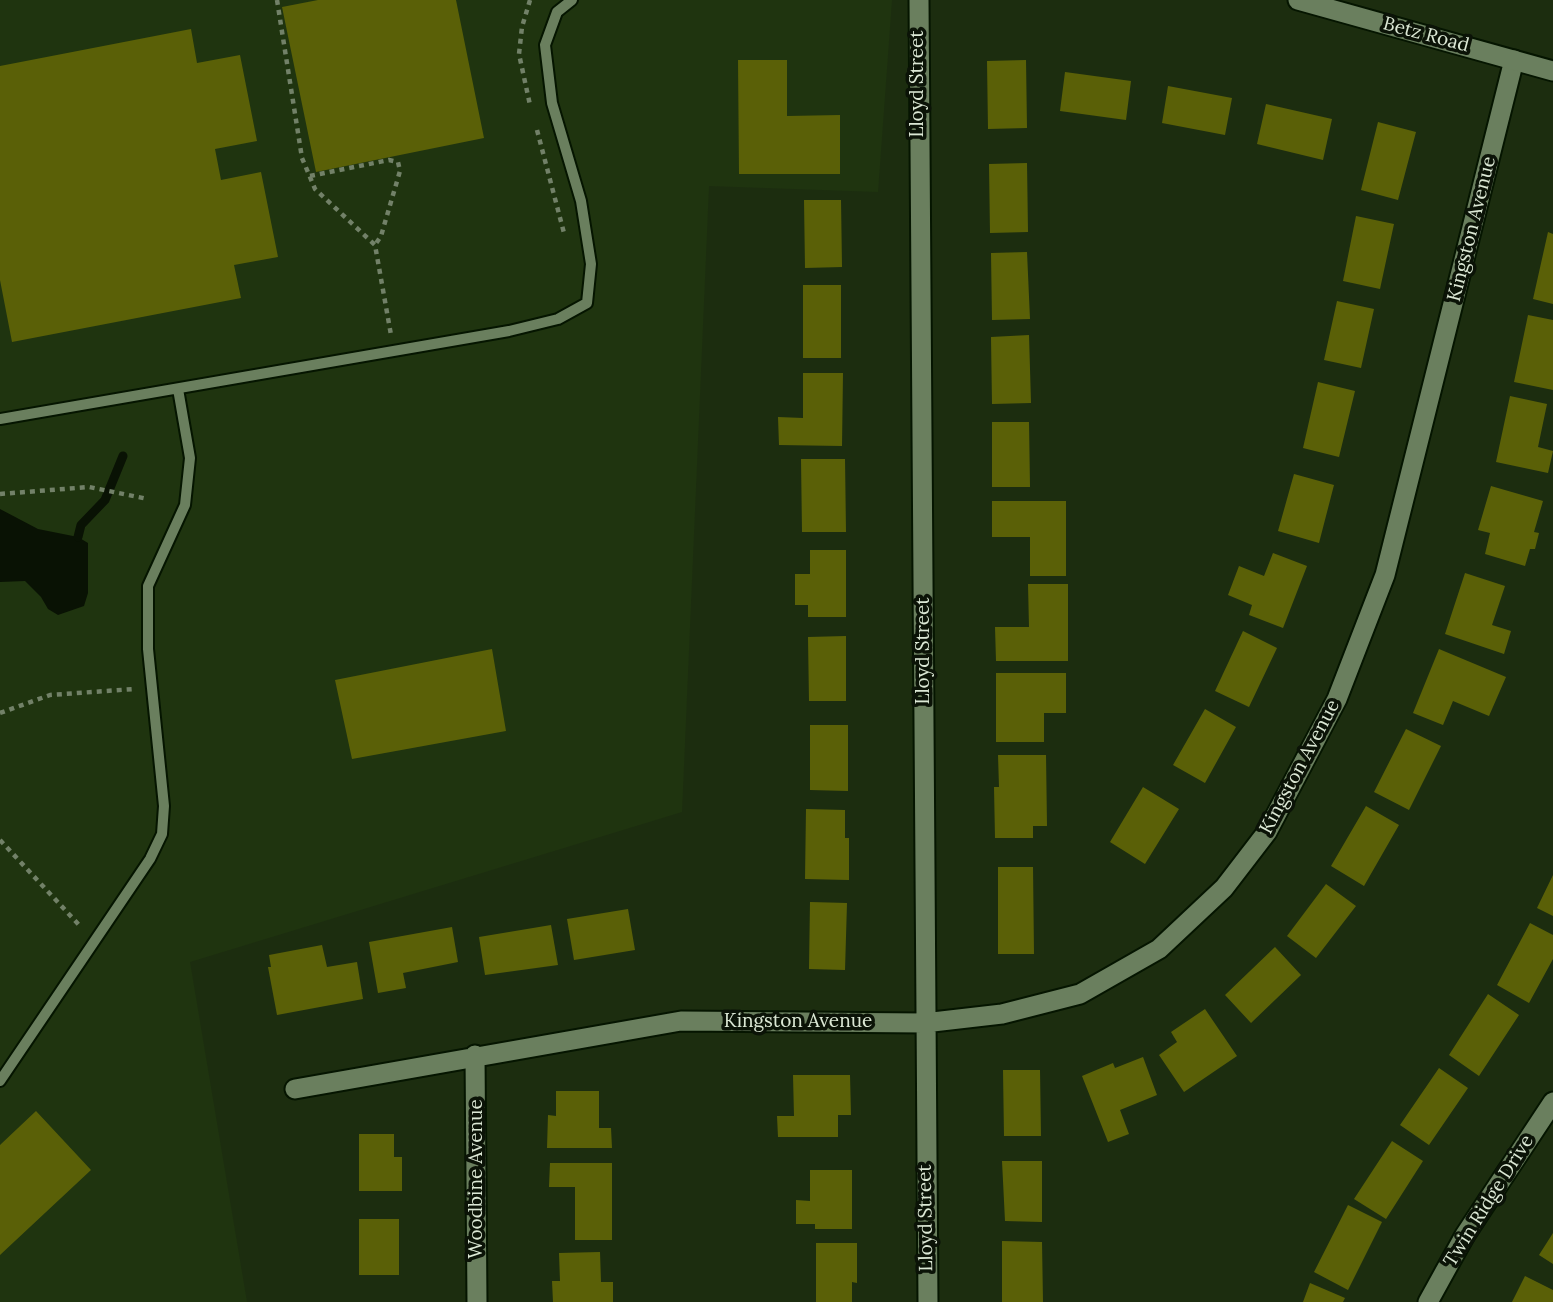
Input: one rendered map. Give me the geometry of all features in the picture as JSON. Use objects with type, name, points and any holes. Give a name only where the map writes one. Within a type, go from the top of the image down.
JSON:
[{"type":"street","name":"Lloyd Street","points":[[919,0],[928,1302]]},
{"type":"street","name":"Betz Road","points":[[1298,0],[1553,71]]},
{"type":"street","name":"Kingston Avenue","points":[[295,1089],[475,1055],[681,1021],[924,1023],[1002,1014],[1080,994],[1159,949],[1224,888],[1267,832],[1338,699],[1385,575],[1514,60]]},
{"type":"street","name":"Woodbine Avenue","points":[[475,1055],[477,1302]]},
{"type":"street","name":"Twin Ridge Drive","points":[[1427,1302],[1465,1235],[1553,1102]]},
{"type":"lane","points":[[0,419],[509,331],[558,319],[587,303],[591,264],[581,201],[552,103],[545,45],[557,12],[572,0]]},
{"type":"lane","points":[[0,1081],[150,859],[162,835],[164,806],[152,689],[148,586],[185,505],[190,458],[178,389]]},
{"type":"path","points":[[277,0],[302,158],[315,189],[374,245],[391,335]]},
{"type":"path","points":[[310,177],[389,160],[398,162],[400,171],[381,236],[374,245]]},
{"type":"path","points":[[0,494],[89,487],[148,499]]},
{"type":"path","points":[[0,713],[35,699],[60,693],[152,689]]},
{"type":"path","points":[[0,840],[80,926]]},
{"type":"shaded area","points":[[0,0],[892,0],[878,192],[709,186],[682,812],[190,962],[247,1302],[0,1302]]},
{"type":"shaded area","points":[[0,509],[38,529],[78,537],[88,543],[88,593],[84,606],[58,615],[48,609],[41,597],[25,581],[0,582]]},
{"type":"building","points":[[318,0],[456,0],[484,138],[316,172],[282,7]]},
{"type":"building","points":[[191,29],[197,63],[240,55],[257,141],[215,149],[221,180],[261,172],[278,257],[234,265],[241,298],[12,342],[0,280],[0,66]]},
{"type":"building","points":[[738,60],[787,60],[787,116],[840,115],[840,174],[739,174]]},
{"type":"building","points":[[1026,60],[1027,128],[988,129],[987,61]]},
{"type":"building","points":[[1065,72],[1131,81],[1126,120],[1060,111]]},
{"type":"building","points":[[1168,86],[1232,98],[1225,135],[1162,123]]},
{"type":"building","points":[[1266,104],[1332,119],[1323,160],[1257,144]]},
{"type":"building","points":[[1378,122],[1416,132],[1398,200],[1361,190]]},
{"type":"building","points":[[1027,163],[1028,232],[990,233],[989,164]]},
{"type":"building","points":[[804,200],[841,200],[842,267],[805,268]]},
{"type":"building","points":[[1356,216],[1394,224],[1380,289],[1343,281]]},
{"type":"building","points":[[1548,232],[1553,234],[1553,304],[1533,299]]},
{"type":"building","points":[[1027,252],[1030,319],[992,320],[991,253]]},
{"type":"building","points":[[803,285],[841,285],[841,358],[803,358]]},
{"type":"building","points":[[1337,301],[1374,309],[1361,368],[1324,360]]},
{"type":"building","points":[[1528,315],[1553,320],[1553,390],[1514,382]]},
{"type":"building","points":[[1029,335],[1031,403],[992,404],[991,337]]},
{"type":"building","points":[[803,373],[843,373],[842,446],[779,445],[778,417],[803,418]]},
{"type":"building","points":[[1318,382],[1355,391],[1339,457],[1303,448]]},
{"type":"building","points":[[1510,396],[1547,404],[1538,447],[1553,451],[1548,473],[1496,462]]},
{"type":"building","points":[[992,422],[1029,422],[1030,487],[992,487]]},
{"type":"building","points":[[801,459],[845,459],[846,532],[802,532]]},
{"type":"building","points":[[1294,474],[1334,485],[1319,543],[1278,531]]},
{"type":"building","points":[[1491,486],[1543,501],[1534,532],[1539,533],[1535,549],[1530,549],[1525,566],[1485,554],[1490,533],[1478,530]]},
{"type":"building","points":[[992,501],[1066,501],[1066,576],[1030,576],[1030,537],[992,537]]},
{"type":"building","points":[[810,550],[846,550],[846,617],[808,617],[808,605],[795,605],[795,574],[810,574]]},
{"type":"building","points":[[1273,553],[1307,566],[1283,628],[1249,615],[1252,605],[1228,595],[1239,566],[1264,576]]},
{"type":"building","points":[[1465,573],[1505,586],[1492,625],[1511,631],[1504,654],[1445,634]]},
{"type":"building","points":[[1028,584],[1068,584],[1068,661],[996,661],[995,627],[1029,627]]},
{"type":"building","points":[[1243,631],[1277,648],[1249,707],[1215,691]]},
{"type":"building","points":[[846,636],[846,701],[809,701],[808,637]]},
{"type":"building","points":[[492,649],[506,731],[352,759],[335,680]]},
{"type":"building","points":[[1439,649],[1506,677],[1489,716],[1453,701],[1443,725],[1413,713]]},
{"type":"building","points":[[996,673],[1066,673],[1066,713],[1044,713],[1044,742],[996,742]]},
{"type":"building","points":[[1205,709],[1236,727],[1205,783],[1173,765]]},
{"type":"building","points":[[810,725],[848,725],[848,791],[810,790]]},
{"type":"building","points":[[1406,729],[1441,746],[1409,810],[1374,792]]},
{"type":"building","points":[[998,755],[1046,755],[1047,826],[1033,826],[1033,838],[995,838],[994,787],[999,787]]},
{"type":"building","points":[[1143,787],[1179,809],[1145,864],[1110,842]]},
{"type":"building","points":[[1366,806],[1399,825],[1364,886],[1331,866]]},
{"type":"building","points":[[806,809],[845,810],[845,838],[849,838],[849,880],[805,879]]},
{"type":"building","points":[[998,867],[1033,867],[1034,954],[998,954]]},
{"type":"building","points":[[1553,875],[1553,916],[1537,908]]},
{"type":"building","points":[[1326,884],[1356,906],[1316,958],[1287,936]]},
{"type":"building","points":[[810,902],[847,903],[845,970],[809,969]]},
{"type":"building","points":[[628,909],[635,950],[574,960],[567,919]]},
{"type":"building","points":[[1530,923],[1553,935],[1553,959],[1529,1003],[1497,985]]},
{"type":"building","points":[[551,925],[558,965],[485,975],[479,937]]},
{"type":"building","points":[[452,927],[458,962],[403,973],[406,988],[378,993],[369,942]]},
{"type":"building","points":[[322,945],[327,967],[357,962],[363,999],[277,1015],[268,967],[271,967],[269,955]]},
{"type":"building","points":[[1275,947],[1301,975],[1251,1023],[1225,995]]},
{"type":"building","points":[[1488,994],[1519,1015],[1479,1076],[1449,1055]]},
{"type":"building","points":[[1205,1009],[1237,1056],[1184,1092],[1159,1055],[1177,1042],[1171,1032]]},
{"type":"building","points":[[1143,1057],[1157,1095],[1120,1110],[1129,1134],[1108,1142],[1082,1076],[1113,1063],[1115,1068]]},
{"type":"building","points":[[1439,1068],[1468,1088],[1429,1145],[1400,1125]]},
{"type":"building","points":[[1003,1070],[1040,1070],[1041,1136],[1004,1136]]},
{"type":"building","points":[[793,1075],[850,1075],[851,1115],[838,1115],[838,1137],[778,1137],[777,1116],[794,1116]]},
{"type":"building","points":[[556,1091],[599,1091],[599,1128],[611,1128],[612,1148],[547,1148],[548,1115],[556,1116]]},
{"type":"building","points":[[36,1111],[91,1170],[0,1255],[0,1145]]},
{"type":"building","points":[[359,1134],[394,1134],[394,1157],[402,1157],[402,1191],[359,1191]]},
{"type":"building","points":[[1392,1141],[1423,1161],[1386,1219],[1354,1199]]},
{"type":"building","points":[[1002,1161],[1042,1161],[1042,1222],[1005,1221]]},
{"type":"building","points":[[550,1163],[612,1163],[612,1240],[575,1240],[575,1187],[549,1187]]},
{"type":"building","points":[[810,1170],[852,1170],[852,1229],[815,1229],[815,1224],[796,1224],[796,1200],[810,1201]]},
{"type":"building","points":[[1348,1205],[1382,1222],[1348,1290],[1314,1272]]},
{"type":"building","points":[[359,1219],[399,1219],[399,1275],[359,1275]]},
{"type":"building","points":[[1553,1233],[1553,1264],[1539,1255]]},
{"type":"building","points":[[1002,1241],[1042,1242],[1043,1302],[1002,1302]]},
{"type":"building","points":[[816,1243],[857,1243],[857,1283],[852,1282],[852,1302],[816,1302]]},
{"type":"building","points":[[600,1252],[601,1282],[613,1282],[613,1302],[553,1302],[552,1281],[560,1281],[559,1253]]},
{"type":"building","points":[[1525,1276],[1553,1290],[1553,1302],[1512,1302]]},
{"type":"building","points":[[1310,1283],[1345,1298],[1343,1302],[1303,1302]]},
{"type":"waterway","points":[[78,537],[81,525],[105,500],[123,456]]}]
